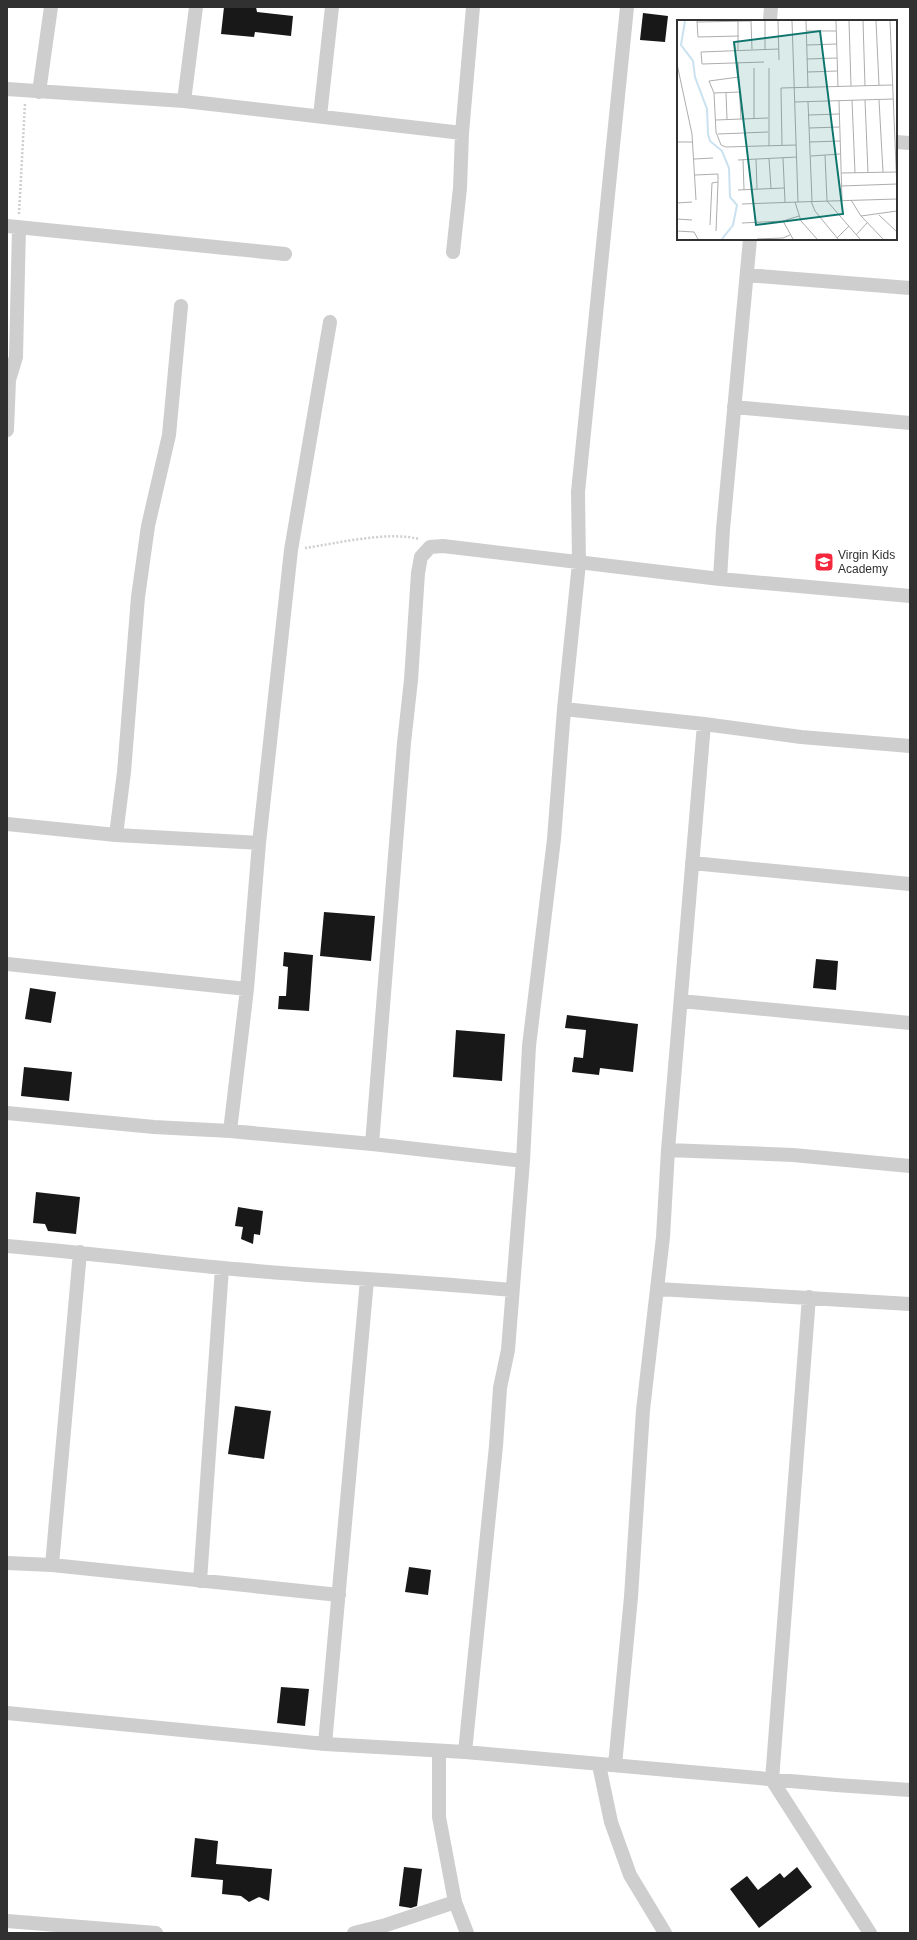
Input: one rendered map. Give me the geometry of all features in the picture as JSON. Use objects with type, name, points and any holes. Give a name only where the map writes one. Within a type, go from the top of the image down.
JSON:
[{"type":"street","points":[[32,91],[51,7]]},
{"type":"street","points":[[184,102],[196,7]]},
{"type":"street","points":[[320,116],[332,7]]},
{"type":"street","points":[[453,252],[460,188],[462,133],[473,7]]},
{"type":"street","points":[[465,1752],[496,1446],[500,1388],[508,1350],[529,1053],[554,838],[564,709],[580,563],[578,492],[627,7]]},
{"type":"street","points":[[770,20],[771,7]]},
{"type":"street","points":[[7,89],[184,102],[462,133]]},
{"type":"street","points":[[897,142],[910,143]]},
{"type":"street","points":[[7,430],[8,380],[16,357],[13,226],[285,254]]},
{"type":"street","points":[[720,579],[750,240]]},
{"type":"street","points":[[748,275],[910,288]]},
{"type":"street","points":[[116,835],[124,772],[138,597],[148,526],[169,435],[181,306]]},
{"type":"street","points":[[230,1131],[247,989],[259,843],[291,550],[330,322]]},
{"type":"street","points":[[734,407],[910,423]]},
{"type":"street","points":[[372,1144],[403,751],[412,680],[418,572],[421,557],[430,547],[443,546],[720,579],[910,596]]},
{"type":"street","points":[[564,709],[704,724],[801,737],[910,746]]},
{"type":"street","points":[[615,1765],[631,1597],[643,1410],[658,1289],[668,1150],[704,724]]},
{"type":"street","points":[[7,824],[116,835],[259,843]]},
{"type":"street","points":[[692,863],[910,884]]},
{"type":"street","points":[[7,964],[247,989]]},
{"type":"street","points":[[681,1001],[910,1023]]},
{"type":"street","points":[[7,1113],[154,1127],[230,1131],[372,1144],[522,1161]]},
{"type":"street","points":[[668,1150],[793,1155],[910,1166]]},
{"type":"street","points":[[7,1246],[80,1252],[222,1268],[367,1280],[445,1283],[512,1290]]},
{"type":"street","points":[[52,1565],[80,1252]]},
{"type":"street","points":[[200,1581],[222,1268]]},
{"type":"street","points":[[325,1744],[340,1595],[367,1280]]},
{"type":"street","points":[[658,1289],[910,1304]]},
{"type":"street","points":[[810,1297],[772,1780],[870,1933]]},
{"type":"street","points":[[7,1563],[52,1565],[340,1595]]},
{"type":"street","points":[[7,1713],[325,1744],[571,1760],[599,1765],[615,1765],[772,1780],[910,1790]]},
{"type":"street","points":[[439,1751],[439,1817],[455,1902],[467,1933]]},
{"type":"street","points":[[599,1765],[611,1822],[630,1875],[666,1933]]},
{"type":"street","points":[[354,1933],[386,1925],[455,1902]]},
{"type":"street","points":[[7,1921],[156,1933]]},
{"type":"path","points":[[13,226],[32,91]]},
{"type":"path","points":[[291,550],[394,536],[422,540],[430,547]]},
{"type":"building","points":[[224,7],[256,7],[257,12],[293,16],[291,36],[255,32],[254,37],[221,34]]},
{"type":"building","points":[[643,13],[668,16],[665,42],[640,40]]},
{"type":"building","points":[[324,912],[375,916],[371,961],[320,956]]},
{"type":"building","points":[[284,952],[313,955],[309,1011],[278,1009],[279,996],[286,996],[288,967],[283,966]]},
{"type":"building","points":[[816,959],[838,961],[836,990],[813,988]]},
{"type":"building","points":[[30,988],[56,992],[51,1023],[25,1019]]},
{"type":"building","points":[[567,1015],[638,1024],[633,1072],[600,1068],[599,1075],[572,1072],[574,1057],[583,1058],[586,1030],[565,1028]]},
{"type":"building","points":[[456,1030],[505,1034],[502,1081],[453,1077]]},
{"type":"building","points":[[24,1067],[72,1072],[69,1101],[21,1096]]},
{"type":"building","points":[[36,1192],[80,1197],[76,1234],[48,1231],[45,1224],[33,1223]]},
{"type":"building","points":[[238,1207],[263,1211],[260,1235],[254,1234],[253,1244],[241,1239],[243,1227],[235,1226]]},
{"type":"building","points":[[235,1406],[271,1411],[264,1459],[228,1454]]},
{"type":"building","points":[[409,1567],[431,1570],[428,1595],[405,1592]]},
{"type":"building","points":[[281,1687],[309,1689],[305,1726],[277,1723]]},
{"type":"building","points":[[195,1838],[218,1841],[216,1864],[272,1869],[269,1901],[259,1897],[249,1902],[241,1896],[222,1894],[223,1880],[191,1877]]},
{"type":"building","points":[[404,1867],[422,1869],[417,1906],[411,1908],[399,1906]]},
{"type":"building","points":[[797,1867],[812,1887],[759,1928],[730,1889],[747,1876],[758,1890],[780,1873],[784,1878]]},
{"type":"place","name":"Virgin Kids Academy","points":[[824,562]]}]
